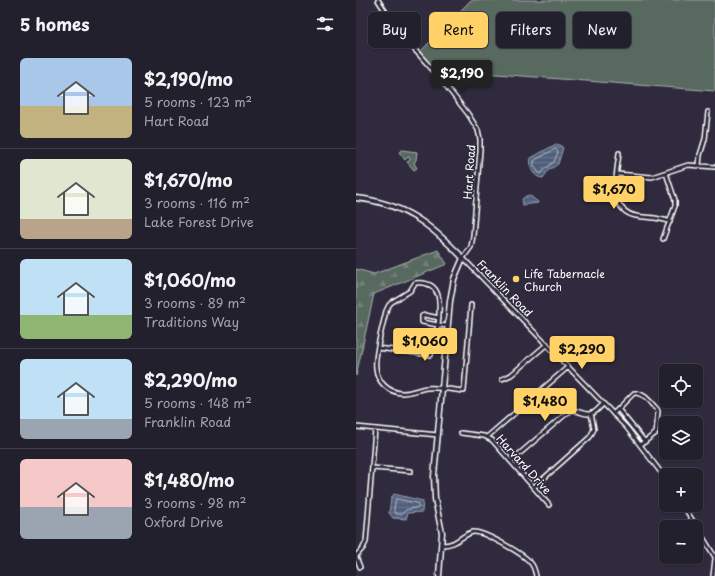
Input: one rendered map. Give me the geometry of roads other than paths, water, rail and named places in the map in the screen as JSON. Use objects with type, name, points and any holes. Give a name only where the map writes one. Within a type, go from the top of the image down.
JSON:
[{"type":"main road","name":"Franklin Road","points":[[356,198],[390,205],[419,219],[438,233],[463,258]]},
{"type":"main road","points":[[439,576],[442,526],[434,489],[438,435],[452,287],[463,258]]},
{"type":"street","name":"Hart Road","points":[[378,0],[398,32],[445,84],[475,125],[479,134],[480,150],[473,236],[470,247],[463,258]]},
{"type":"street","points":[[699,166],[700,155],[706,139],[708,112]]},
{"type":"street","points":[[619,153],[616,196],[618,203],[624,210],[632,215],[658,218],[670,222]]},
{"type":"street","points":[[617,174],[652,177],[688,165],[715,167]]},
{"type":"street","points":[[663,239],[674,211],[675,202],[666,173]]},
{"type":"street","name":"Franklin Road","points":[[463,258],[613,414],[659,470]]},
{"type":"street","points":[[378,348],[430,356],[432,354],[438,325],[440,299],[434,288],[428,284],[415,283],[408,294],[389,305],[386,311],[378,348],[376,373],[380,381],[391,390],[398,392],[408,393],[425,388],[464,391],[471,305]]},
{"type":"street","points":[[439,318],[425,315],[422,316],[422,322],[448,326]]},
{"type":"street","points":[[502,379],[510,376],[547,344]]},
{"type":"street","points":[[487,437],[568,367]]},
{"type":"street","points":[[613,414],[634,393],[637,392],[642,394],[657,409],[656,432],[640,445]]},
{"type":"street","points":[[511,461],[570,411],[575,410],[586,414],[591,413],[603,404]]},
{"type":"street","points":[[618,409],[645,442]]},
{"type":"street","points":[[534,487],[590,437],[594,429],[591,413]]},
{"type":"street","points":[[356,427],[438,435]]},
{"type":"street","points":[[360,567],[356,557],[364,548],[366,542],[375,429]]},
{"type":"street","name":"Harvard Drive","points":[[461,433],[487,437],[496,444],[549,505]]},
{"type":"street","points":[[372,468],[411,471]]},
{"type":"street","points":[[687,512],[715,558],[713,576]]},
{"type":"street","points":[[442,545],[453,543],[471,533],[482,533],[492,537],[528,560],[533,567],[536,576]]},
{"type":"water","points":[[556,144],[563,148],[558,164],[548,171],[543,178],[540,178],[532,171],[530,165],[531,158]]},
{"type":"water","points":[[529,195],[538,203],[523,205],[522,199]]},
{"type":"water","points":[[394,494],[423,501],[422,512],[408,513],[406,519],[393,518],[389,513],[391,498]]},
{"type":"place","name":"Life Tabernacle Church","points":[[516,279]]}]
